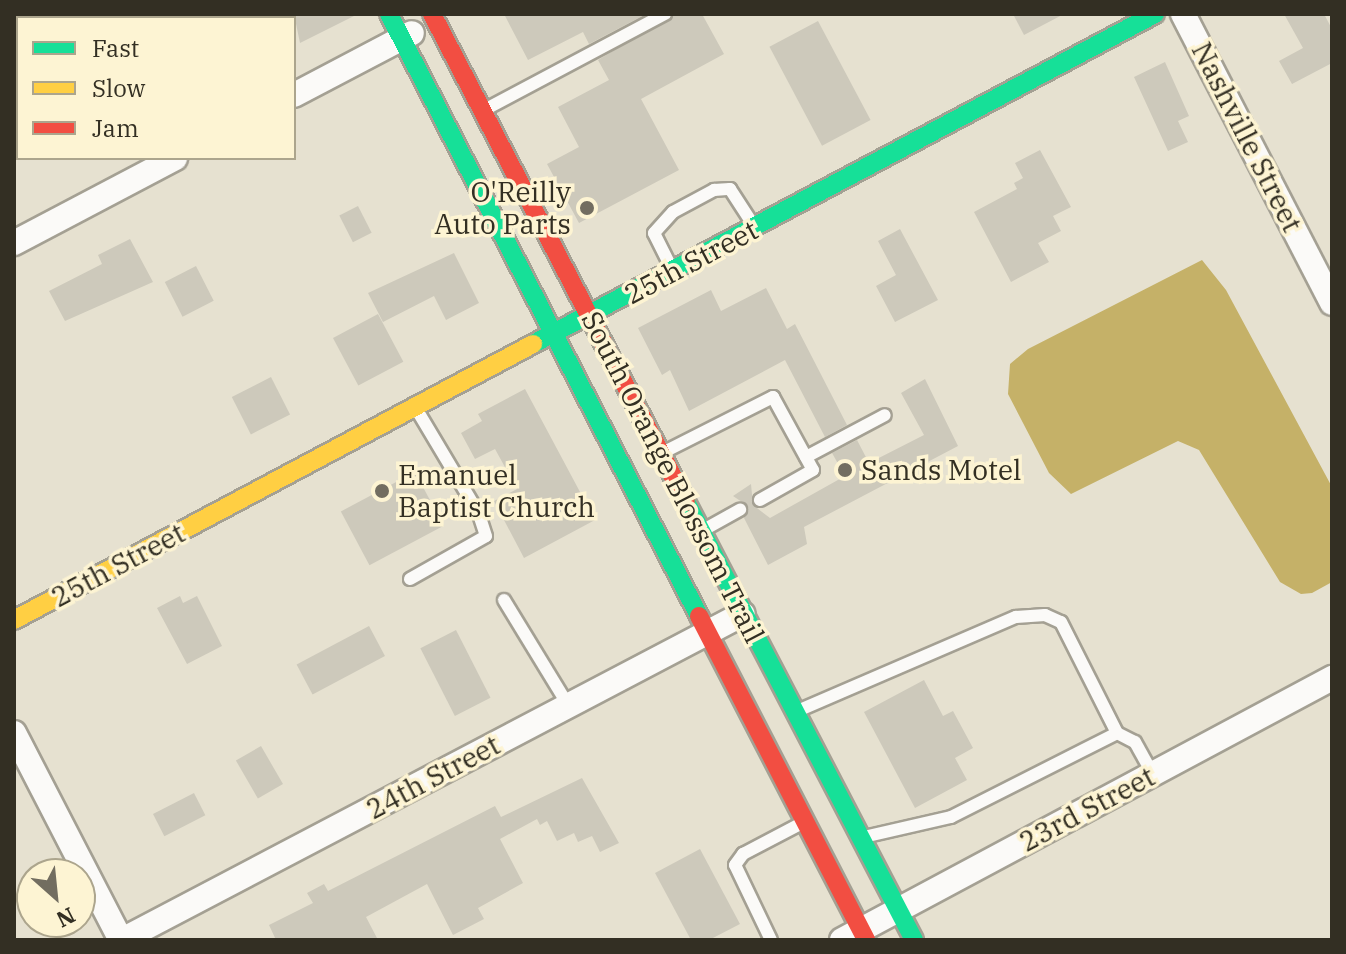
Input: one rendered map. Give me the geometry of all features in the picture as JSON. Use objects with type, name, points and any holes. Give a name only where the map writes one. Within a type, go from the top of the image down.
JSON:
[{"type":"main road","name":"South Orange Blossom Trail","points":[[389,14],[805,822],[856,937]]},
{"type":"main road","name":"25th Street","points":[[14,620],[1155,14]]},
{"type":"main road","name":"South Orange Blossom Trail","points":[[439,16],[483,111],[914,940]]},
{"type":"street","name":"Nashville Street","points":[[1183,14],[1331,301]]},
{"type":"street","points":[[296,94],[439,16]]},
{"type":"street","points":[[14,243],[171,160]]},
{"type":"street","name":"24th Street","points":[[122,940],[743,614]]},
{"type":"street","name":"23rd Street","points":[[856,937],[898,910],[1332,678]]},
{"type":"street","points":[[14,733],[122,940]]},
{"type":"lane","points":[[483,111],[665,14]]},
{"type":"lane","points":[[673,272],[656,241],[659,222],[714,190],[730,189],[755,228]]},
{"type":"lane","points":[[661,453],[773,397],[813,470],[760,500]]},
{"type":"lane","points":[[410,579],[486,536],[479,514],[415,408]]},
{"type":"lane","points":[[806,457],[885,415]]},
{"type":"lane","points":[[701,532],[740,510]]},
{"type":"lane","points":[[504,600],[568,705]]},
{"type":"lane","points":[[795,712],[943,645],[1016,617],[1045,615],[1061,622],[1117,733],[1135,742],[1153,774]]},
{"type":"lane","points":[[861,839],[877,831],[916,829],[1117,733]]},
{"type":"lane","points":[[771,940],[735,865],[743,854],[805,822]]},
{"type":"shaded area","points":[[1202,260],[1226,290],[1332,487],[1332,582],[1312,593],[1301,594],[1280,582],[1199,450],[1178,441],[1071,494],[1049,473],[1008,394],[1010,364],[1028,349]]},
{"type":"building","points":[[294,14],[358,14],[300,43]]},
{"type":"building","points":[[504,14],[646,14],[589,44],[583,32],[528,60]]},
{"type":"building","points":[[674,14],[702,14],[724,54],[641,99],[679,170],[579,223],[547,164],[579,147],[558,107],[609,80],[598,60]]},
{"type":"building","points":[[1013,14],[1064,14],[1024,35]]},
{"type":"building","points":[[1284,14],[1324,14],[1332,29],[1332,63],[1292,84],[1279,61],[1303,48]]},
{"type":"building","points":[[818,21],[871,120],[822,146],[769,47]]},
{"type":"building","points":[[1165,62],[1189,116],[1178,121],[1188,142],[1168,151],[1134,77]]},
{"type":"building","points":[[1040,150],[1071,207],[1053,216],[1061,231],[1038,243],[1049,262],[1011,282],[974,212],[1017,189],[1014,183],[1023,178],[1015,163]]},
{"type":"building","points":[[358,206],[372,233],[353,242],[339,216]]},
{"type":"building","points":[[900,229],[938,300],[895,322],[876,286],[896,275],[878,241]]},
{"type":"building","points":[[130,239],[153,282],[65,321],[49,291],[102,264],[98,255]]},
{"type":"building","points":[[454,253],[479,303],[446,320],[434,296],[383,322],[368,293]]},
{"type":"building","points":[[196,266],[214,301],[183,317],[165,282]]},
{"type":"building","points":[[766,288],[787,329],[795,324],[847,425],[825,437],[785,360],[689,411],[670,370],[662,375],[638,328],[711,290],[721,311]]},
{"type":"building","points":[[378,314],[403,362],[358,386],[333,338]]},
{"type":"building","points":[[271,377],[290,414],[251,434],[232,397]]},
{"type":"building","points":[[925,379],[958,446],[804,527],[807,544],[768,565],[744,518],[748,506],[733,496],[751,484],[753,505],[770,518],[845,476],[832,453],[857,440],[869,463],[924,435],[901,393]]},
{"type":"building","points":[[525,389],[595,520],[524,558],[494,501],[517,489],[495,449],[475,459],[461,433],[482,421],[478,414]]},
{"type":"building","points":[[415,472],[444,526],[369,565],[341,511]]},
{"type":"building","points":[[180,596],[183,603],[197,596],[222,646],[187,664],[157,608]]},
{"type":"building","points":[[369,626],[385,656],[313,695],[297,664]]},
{"type":"building","points":[[456,630],[491,698],[455,716],[420,648]]},
{"type":"building","points":[[924,680],[943,716],[953,711],[973,748],[955,758],[967,780],[915,808],[864,712]]},
{"type":"building","points":[[261,746],[283,784],[258,799],[236,760]]},
{"type":"building","points":[[582,778],[619,843],[600,852],[592,836],[578,842],[574,833],[557,841],[547,821],[540,825],[537,819],[500,839],[523,883],[478,908],[484,919],[453,935],[427,884],[366,917],[378,940],[276,940],[269,925],[313,903],[307,893],[324,884],[328,891],[495,806],[501,817]]},
{"type":"building","points":[[194,793],[205,815],[164,836],[153,814]]},
{"type":"building","points":[[700,849],[740,924],[709,940],[691,940],[655,873]]},
{"type":"traffic: fast","points":[[389,14],[699,616]]},
{"type":"traffic: fast","points":[[533,344],[1155,14]]},
{"type":"traffic: fast","points":[[686,502],[914,940]]},
{"type":"traffic: slow","points":[[14,620],[533,344]]},
{"type":"traffic: jam","points":[[432,14],[686,502]]},
{"type":"traffic: jam","points":[[699,616],[866,940]]},
{"type":"place","name":"O'Reilly Auto Parts","points":[[587,208]]},
{"type":"place","name":"Sands Motel","points":[[845,470]]},
{"type":"place","name":"Emanuel Baptist Church","points":[[382,491]]}]
